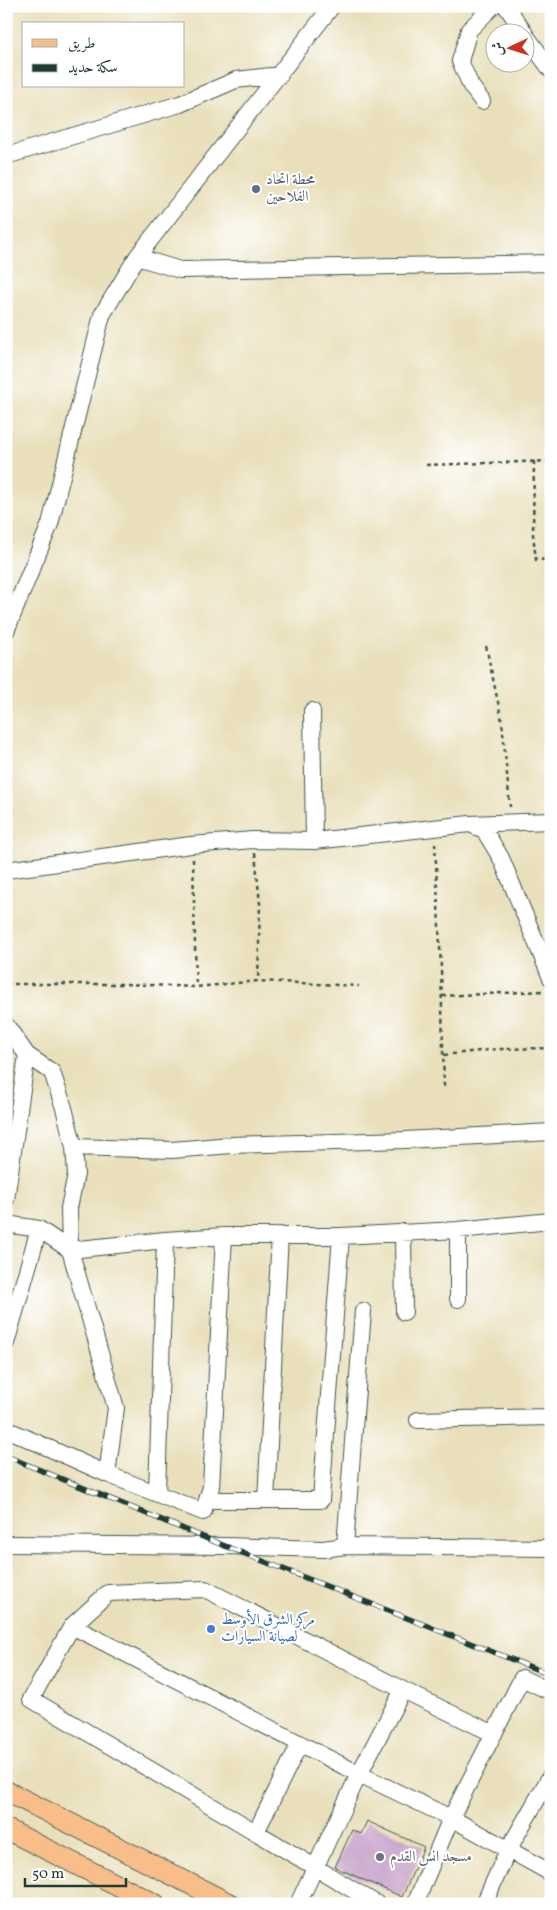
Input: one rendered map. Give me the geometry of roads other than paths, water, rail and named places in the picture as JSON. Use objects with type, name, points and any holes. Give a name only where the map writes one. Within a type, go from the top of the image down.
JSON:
[{"type":"main road","points":[[6,1791],[230,1904]]},
{"type":"main road","points":[[6,1829],[155,1904]]},
{"type":"street","points":[[6,631],[50,524],[102,315],[137,257],[332,6]]},
{"type":"street","points":[[482,101],[471,86],[460,61],[469,30],[493,6]]},
{"type":"street","points":[[506,6],[517,22]]},
{"type":"street","points":[[534,47],[551,70]]},
{"type":"street","points":[[6,156],[180,104],[236,80],[280,75]]},
{"type":"street","points":[[137,257],[180,270],[551,263]]},
{"type":"street","points":[[312,711],[314,841]]},
{"type":"street","points":[[6,870],[191,845],[254,840],[314,841],[470,824],[551,821]]},
{"type":"street","points":[[470,824],[484,830],[501,858],[549,984]]},
{"type":"street","points":[[6,1025],[28,1055],[52,1072],[74,1147],[76,1174],[69,1208],[70,1250],[116,1408],[107,1474]]},
{"type":"street","points":[[6,1199],[28,1055]]},
{"type":"street","points":[[74,1147],[172,1150],[230,1145],[405,1140],[551,1132]]},
{"type":"street","points":[[6,1224],[39,1229],[70,1250],[224,1236],[341,1236],[458,1230],[551,1220]]},
{"type":"street","points":[[6,1343],[39,1229]]},
{"type":"street","points":[[458,1230],[458,1299]]},
{"type":"street","points":[[403,1232],[404,1312]]},
{"type":"street","points":[[266,1500],[280,1235]]},
{"type":"street","points":[[6,1429],[107,1474],[203,1512],[211,1487],[224,1236]]},
{"type":"street","points":[[207,1500],[321,1500],[341,1236]]},
{"type":"street","points":[[157,1493],[165,1240]]},
{"type":"street","points":[[345,1546],[363,1311]]},
{"type":"street","points":[[418,1420],[551,1417]]},
{"type":"street","points":[[6,1544],[323,1549],[345,1546],[551,1548]]},
{"type":"street","points":[[377,1904],[31,1699],[72,1626],[108,1593],[205,1589],[494,1734]]},
{"type":"street","points":[[72,1626],[359,1774],[451,1818],[551,1873]]},
{"type":"street","points":[[415,1904],[451,1818],[522,1678],[551,1692]]},
{"type":"street","points":[[298,1904],[359,1774],[403,1690]]},
{"type":"street","points":[[256,1832],[300,1744]]},
{"type":"street","points":[[484,1904],[508,1850],[550,1777]]},
{"type":"railway","points":[[6,1456],[225,1546],[551,1675]]},
{"type":"place","name":"محطة اتحاد الفلاحين","points":[[256,189]]},
{"type":"place","name":"مركز الشرق الأوسط لصيانة السيارات","points":[[211,1629]]},
{"type":"place","name":"مسجد انس القدم","points":[[380,1857]]}]
